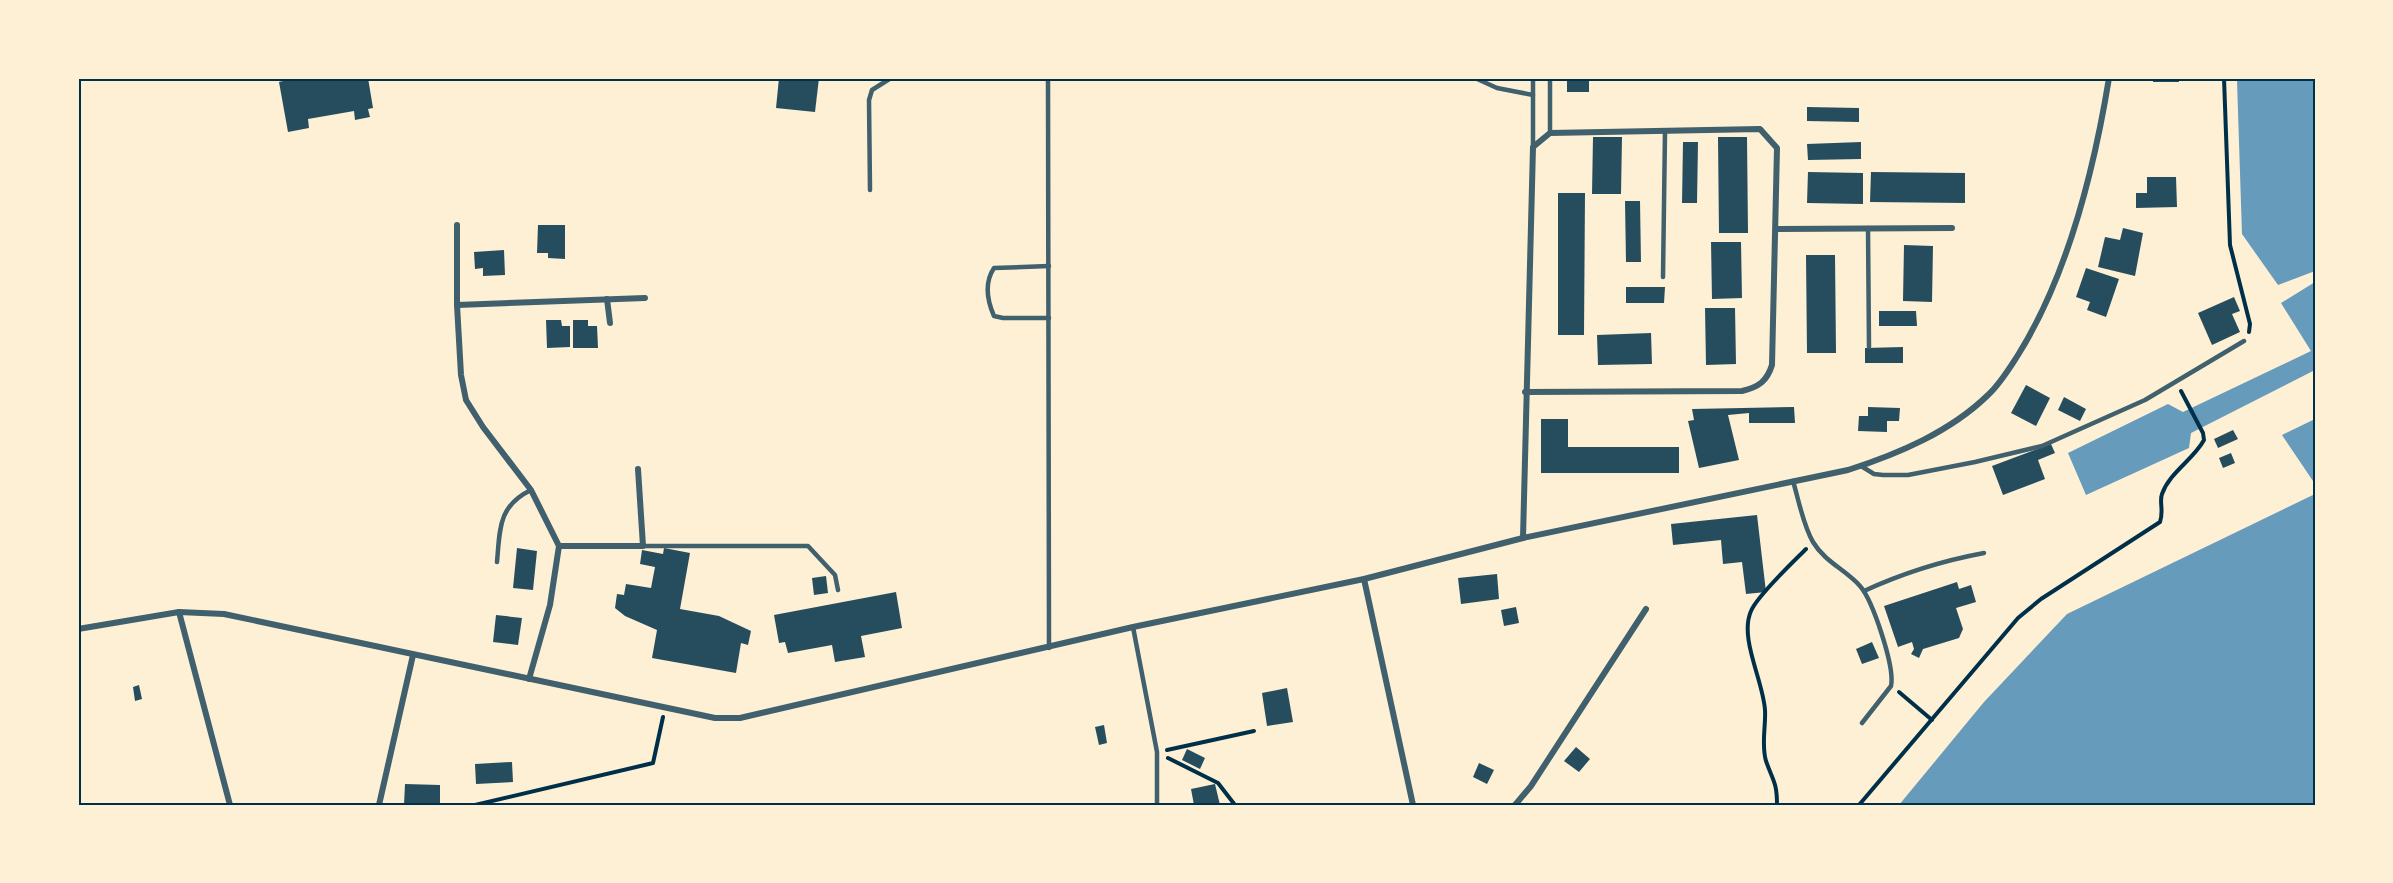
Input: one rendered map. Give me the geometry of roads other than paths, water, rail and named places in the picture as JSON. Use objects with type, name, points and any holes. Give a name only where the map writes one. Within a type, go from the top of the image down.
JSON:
[{"type":"street","points":[[78,629],[179,612],[224,614],[665,708],[715,718],[740,718],[1133,627],[1364,579],[1523,538],[1861,466],[1918,443],[1960,419],[1990,393],[2015,359],[2046,304],[2069,240],[2093,156],[2109,78]]},
{"type":"street","points":[[1523,538],[1525,392],[1533,147],[1550,133],[1761,129],[1778,148],[1772,365],[1768,377],[1756,388],[1743,390],[1525,392]]},
{"type":"street","points":[[457,225],[457,305],[461,375],[466,400],[531,490],[559,546],[550,605],[529,679]]},
{"type":"street","points":[[1777,229],[1952,228]]},
{"type":"street","points":[[457,305],[645,298]]},
{"type":"street","points":[[607,299],[610,323]]},
{"type":"street","points":[[559,546],[643,546],[638,469]]},
{"type":"street","points":[[1364,579],[1413,805]]},
{"type":"street","points":[[1515,805],[1531,786],[1646,609]]},
{"type":"street","points":[[179,612],[230,805]]},
{"type":"street","points":[[379,805],[413,655]]},
{"type":"lane","points":[[870,190],[869,100],[872,90],[891,78]]},
{"type":"lane","points":[[1048,78],[1049,648]]},
{"type":"lane","points":[[1475,78],[1497,88],[1533,95]]},
{"type":"lane","points":[[1533,78],[1533,147]]},
{"type":"lane","points":[[1550,78],[1550,133]]},
{"type":"lane","points":[[1663,277],[1665,132]]},
{"type":"lane","points":[[1868,228],[1869,347]]},
{"type":"lane","points":[[1049,267],[994,268],[988,277],[988,302],[994,316],[1049,318]]},
{"type":"lane","points":[[1861,466],[1874,474],[1908,475],[1984,461],[2042,446],[2145,400],[2244,341]]},
{"type":"lane","points":[[1793,481],[1813,542],[1827,559],[1864,591],[1872,605],[1890,660],[1893,679],[1891,686],[1862,723]]},
{"type":"lane","points":[[497,562],[501,524],[505,513],[517,497],[531,490]]},
{"type":"lane","points":[[643,546],[808,546],[835,575],[838,590]]},
{"type":"lane","points":[[1864,591],[1900,574],[1941,561],[1983,553]]},
{"type":"lane","points":[[1133,627],[1157,752],[1157,805]]},
{"type":"water","points":[[2239,78],[2315,78],[2315,271],[2278,285],[2242,234],[2237,81]]},
{"type":"water","points":[[2315,282],[2315,370],[2191,433],[2189,448],[2086,495],[2068,453],[2168,404],[2183,412],[2311,351],[2281,303]]},
{"type":"water","points":[[2315,419],[2315,484],[2282,435]]},
{"type":"water","points":[[2315,494],[2315,805],[1899,805],[1984,702],[2067,614]]}]
